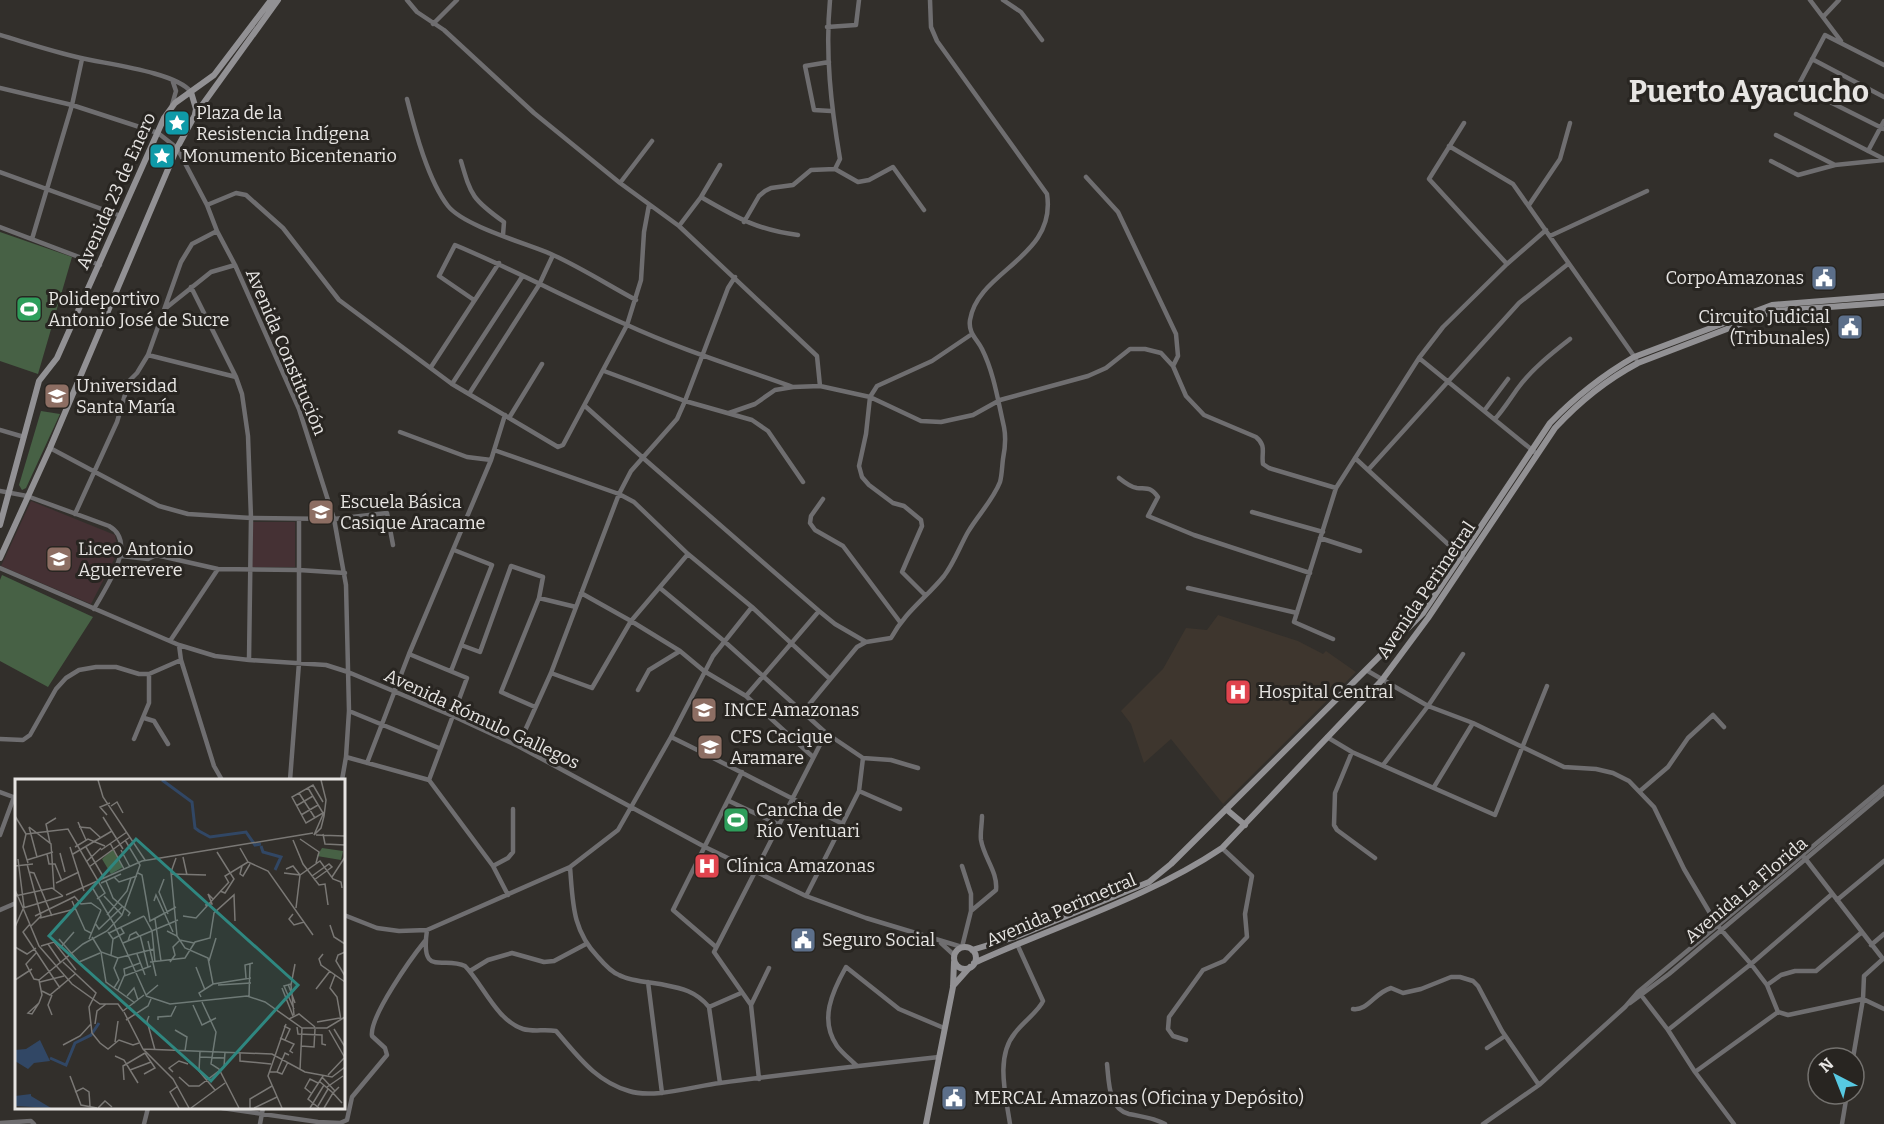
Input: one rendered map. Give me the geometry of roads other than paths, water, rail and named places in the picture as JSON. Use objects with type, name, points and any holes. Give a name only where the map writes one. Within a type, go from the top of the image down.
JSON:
[{"type":"main road","name":"Avenida 23 de Enero","points":[[0,525],[39,381],[57,358],[170,108],[214,75],[272,0]]},
{"type":"main road","points":[[0,558],[50,448],[177,148],[195,115],[278,0]]},
{"type":"main road","points":[[191,92],[195,103],[195,115]]},
{"type":"main road","points":[[180,100],[188,98],[195,103]]},
{"type":"main road","name":"Avenida Perimetral","points":[[1636,360],[1772,305],[1884,296]]},
{"type":"main road","name":"Avenida Perimetral","points":[[972,950],[1018,936],[1149,882],[1226,809],[1423,613],[1534,452],[1550,423],[1570,401],[1617,366],[1774,311],[1884,303]]},
{"type":"main road","name":"Avenida Perimetral","points":[[973,965],[1017,944],[1148,890],[1202,862],[1222,848],[1382,680],[1428,618],[1462,558]]},
{"type":"main road","points":[[1226,809],[1245,825]]},
{"type":"main road","points":[[926,1124],[952,987],[954,958],[962,947],[968,947],[975,954],[973,965],[952,987]]},
{"type":"main road","points":[[954,958],[962,969],[973,965]]},
{"type":"street","points":[[407,0],[417,12],[444,30],[534,113],[620,183],[679,226],[735,277],[817,356],[820,386]]},
{"type":"street","points":[[432,24],[457,0]]},
{"type":"street","points":[[830,0],[827,27],[831,111],[840,159],[835,169]]},
{"type":"street","points":[[827,27],[856,25],[859,0]]},
{"type":"street","points":[[802,713],[857,647],[866,642],[891,638],[900,622],[945,575],[1000,481],[1005,448],[999,400],[982,348],[972,334],[969,321],[978,298],[1037,242],[1050,210],[1047,194],[936,41],[931,27],[930,0]]},
{"type":"street","points":[[1003,0],[1021,12],[1042,40]]},
{"type":"street","points":[[1810,0],[1842,43]]},
{"type":"street","points":[[1823,17],[1839,0]]},
{"type":"street","points":[[1882,128],[1798,86],[1825,34],[1884,65]]},
{"type":"street","points":[[0,35],[82,59],[133,68],[188,88],[191,92]]},
{"type":"street","points":[[32,239],[72,105],[82,59]]},
{"type":"street","points":[[1812,59],[1884,97]]},
{"type":"street","points":[[829,62],[805,66],[814,110],[831,111]]},
{"type":"street","points":[[170,108],[176,91],[173,82]]},
{"type":"street","points":[[0,88],[72,105],[158,133]]},
{"type":"street","points":[[407,99],[436,188],[449,208],[466,220],[553,255],[636,300]]},
{"type":"street","points":[[1796,114],[1884,159]]},
{"type":"street","points":[[1868,151],[1884,121]]},
{"type":"street","points":[[1464,123],[1429,179],[1508,264]]},
{"type":"street","points":[[1529,205],[1560,159],[1570,123]]},
{"type":"street","name":"Avenida Constitución","points":[[158,133],[177,148],[235,265],[299,409],[334,519],[345,573],[349,711],[342,779]]},
{"type":"street","points":[[1776,135],[1835,165]]},
{"type":"street","points":[[620,183],[652,141]]},
{"type":"street","points":[[1449,146],[1513,184],[1636,360]]},
{"type":"street","points":[[1771,161],[1798,175],[1835,165],[1884,159]]},
{"type":"street","points":[[461,161],[470,192],[484,208],[504,222],[503,235]]},
{"type":"street","points":[[679,226],[701,197],[720,165]]},
{"type":"street","points":[[744,222],[759,196],[765,191],[793,185],[811,170],[835,169],[858,182],[869,180],[892,166],[924,210]]},
{"type":"street","points":[[0,172],[121,216]]},
{"type":"street","points":[[1086,177],[1118,212],[1176,334],[1178,356],[1173,366]]},
{"type":"street","points":[[1550,236],[1647,191]]},
{"type":"street","points":[[207,205],[236,192],[246,195],[283,228],[339,300],[452,384],[558,447],[563,446],[627,326],[641,280],[644,232],[649,205]]},
{"type":"street","points":[[701,197],[744,222],[775,232],[798,235]]},
{"type":"street","points":[[0,227],[100,265]]},
{"type":"street","points":[[1332,639],[1294,622],[1336,488],[1419,358],[1443,327],[1546,230]]},
{"type":"street","points":[[75,514],[96,473],[117,422],[129,381],[148,355],[181,262],[192,244],[217,231]]},
{"type":"street","points":[[474,300],[439,276],[455,245],[498,263],[522,277],[627,326],[793,387]]},
{"type":"street","points":[[468,394],[539,285],[553,255]]},
{"type":"street","points":[[431,367],[498,263]]},
{"type":"street","points":[[1368,470],[1519,303],[1568,264]]},
{"type":"street","points":[[164,310],[211,272],[235,265]]},
{"type":"street","points":[[452,384],[522,277]]},
{"type":"street","points":[[518,746],[551,673],[619,494],[631,471],[676,419],[728,288],[735,277]]},
{"type":"street","points":[[191,287],[236,377],[242,394],[248,436],[249,660]]},
{"type":"street","points":[[925,595],[902,573],[922,526],[921,520],[904,506],[893,503],[861,477],[859,466],[866,434],[870,398],[877,386],[932,361],[972,334]]},
{"type":"street","points":[[1495,419],[1510,402],[1517,389],[1549,356],[1570,339]]},
{"type":"street","points":[[729,413],[755,404],[775,390],[820,386],[870,398],[921,421],[941,422],[973,415],[999,400],[1088,376],[1106,368],[1130,349],[1145,349],[1161,353],[1173,366],[1186,396],[1204,416],[1256,437],[1264,447],[1263,464],[1269,468],[1336,488]]},
{"type":"street","points":[[148,355],[236,377]]},
{"type":"street","points":[[1419,358],[1534,452]]},
{"type":"street","points":[[367,763],[409,654],[454,550],[507,416],[542,364]]},
{"type":"street","points":[[604,371],[685,401],[752,420],[768,431],[803,482]]},
{"type":"street","points":[[79,378],[105,386],[129,381]]},
{"type":"street","points":[[1484,411],[1508,379]]},
{"type":"street","points":[[585,406],[819,611],[835,624],[866,642]]},
{"type":"street","points":[[0,430],[24,437]]},
{"type":"street","points":[[400,432],[467,457],[491,460]]},
{"type":"street","points":[[50,448],[159,506],[188,514],[299,520],[387,513],[393,545]]},
{"type":"street","points":[[494,450],[619,494],[634,502],[688,554],[830,679]]},
{"type":"street","points":[[1355,459],[1462,558]]},
{"type":"street","points":[[1119,478],[1136,488],[1153,489],[1158,497],[1148,516],[1194,535],[1310,573]]},
{"type":"street","points":[[0,491],[27,496],[115,530],[121,538],[122,556],[94,609]]},
{"type":"street","points":[[823,499],[811,516],[810,524],[815,530],[843,546],[900,622]]},
{"type":"street","points":[[1252,512],[1323,531]]},
{"type":"street","points":[[290,779],[299,663],[299,520]]},
{"type":"street","points":[[1320,538],[1360,551]]},
{"type":"street","points":[[451,671],[492,565],[454,550]]},
{"type":"street","points":[[551,673],[592,688],[631,621],[688,554]]},
{"type":"street","points":[[122,556],[148,559],[156,555],[218,569],[345,573]]},
{"type":"street","points":[[461,645],[480,652],[511,566],[543,577],[539,598],[501,692],[535,707]]},
{"type":"street","name":"Avenida Rómulo Gallegos","points":[[0,568],[170,642],[215,656],[327,665],[348,672],[518,746],[705,847],[806,896],[938,942],[962,947]]},
{"type":"street","points":[[170,642],[218,569]]},
{"type":"street","points":[[660,588],[724,640],[826,733],[863,758],[891,760],[918,768]]},
{"type":"street","points":[[1188,588],[1297,614]]},
{"type":"street","points":[[581,593],[680,651],[704,671],[746,696],[813,757]]},
{"type":"street","points":[[539,598],[576,607]]},
{"type":"street","points":[[345,915],[377,928],[399,931],[427,930],[570,867],[618,830],[671,736],[704,671],[724,640],[752,608]]},
{"type":"street","points":[[746,696],[819,611]]},
{"type":"street","points":[[179,645],[181,660],[214,766],[221,779]]},
{"type":"street","points":[[638,690],[649,670],[680,651]]},
{"type":"street","points":[[409,654],[467,678],[439,748],[429,780]]},
{"type":"street","points":[[1383,765],[1428,706],[1463,654]]},
{"type":"street","points":[[0,739],[23,740],[30,735],[56,689],[66,678],[79,670],[96,667],[116,668],[149,674],[181,660]]},
{"type":"street","points":[[1366,670],[1428,706],[1473,723],[1564,767],[1613,773],[1629,781],[1654,807],[1684,869],[1719,927],[1767,985],[1778,1012],[1788,1016],[1863,999],[1884,1009]]},
{"type":"street","points":[[134,739],[149,703],[149,674]]},
{"type":"street","points":[[1327,737],[1352,752],[1495,815],[1524,748],[1547,686]]},
{"type":"street","points":[[349,711],[439,748]]},
{"type":"street","points":[[1640,791],[1668,767],[1688,738],[1713,715],[1724,727]]},
{"type":"street","points":[[144,718],[154,721],[168,744]]},
{"type":"street","points":[[1434,787],[1473,723]]},
{"type":"street","points":[[752,1005],[741,993],[714,952],[790,799],[826,733]]},
{"type":"street","points":[[671,736],[790,799],[843,824]]},
{"type":"street","points":[[1352,752],[1335,793],[1334,825],[1337,830],[1376,858]]},
{"type":"street","points":[[346,757],[429,780],[493,866],[508,896]]},
{"type":"street","points":[[806,896],[859,791],[863,758]]},
{"type":"street","points":[[716,947],[673,910],[742,772]]},
{"type":"street","points":[[1855,1046],[1863,999],[1864,976],[1882,959],[1803,856],[1884,787]]},
{"type":"street","points":[[859,791],[900,809]]},
{"type":"street","points":[[0,792],[15,798],[0,835]]},
{"type":"street","name":"Avenida La Florida","points":[[1483,1124],[1539,1085],[1625,1007],[1719,927],[1803,856],[1884,793]]},
{"type":"street","points":[[729,801],[778,824]]},
{"type":"street","points":[[493,866],[513,852],[513,808]]},
{"type":"street","points":[[971,911],[996,890],[997,880],[987,861],[981,840],[982,816]]},
{"type":"street","points":[[1186,1040],[1173,1036],[1168,1029],[1169,1017],[1203,970],[1224,961],[1247,937],[1245,914],[1252,876],[1222,848]]},
{"type":"street","points":[[1838,900],[1884,861]]},
{"type":"street","points":[[962,866],[971,894],[971,911],[962,947]]},
{"type":"street","points":[[570,867],[577,927],[586,945],[602,962],[620,976],[686,989],[702,999],[708,1006],[720,1083]]},
{"type":"street","points":[[1668,1030],[1832,894]]},
{"type":"street","points":[[0,910],[15,903]]},
{"type":"street","points":[[427,930],[425,941],[431,961],[436,964],[459,963],[470,971],[493,1005],[513,1023],[523,1029],[556,1031],[593,1073],[631,1092],[662,1093],[720,1083],[939,1057]]},
{"type":"street","points":[[1767,985],[1781,975],[1795,970],[1816,971],[1862,932]]},
{"type":"street","points":[[1872,945],[1884,934]]},
{"type":"street","points":[[260,1124],[262,1110],[318,1123],[340,1123],[347,1120],[352,1097],[387,1055],[385,1048],[372,1036],[372,1023],[411,959],[425,941]]},
{"type":"street","name":"Avenida Rómulo Gallegos","points":[[938,942],[954,958]]},
{"type":"street","points":[[1010,1124],[1003,1073],[1009,1040],[1025,1020],[1041,1006],[1042,1001],[1017,944]]},
{"type":"street","points":[[470,971],[488,960],[512,953],[544,962],[554,961],[586,945]]},
{"type":"street","points":[[759,1079],[752,1005],[769,968]]},
{"type":"street","points":[[857,1066],[837,1046],[826,1023],[835,987],[846,968],[899,1009],[944,1028]]},
{"type":"street","points":[[1353,1009],[1358,1010],[1365,1007],[1375,996],[1390,988],[1403,993],[1421,989],[1444,979],[1468,978],[1478,986],[1505,1036],[1539,1085]]},
{"type":"street","points":[[648,982],[662,1093]]},
{"type":"street","points":[[708,1006],[741,993]]},
{"type":"street","points":[[1640,994],[1734,1124]]},
{"type":"street","points":[[1695,1072],[1778,1012]]},
{"type":"street","points":[[1486,1048],[1505,1036]]},
{"type":"street","points":[[1107,1064],[1111,1095],[1117,1107],[1126,1113],[1154,1118],[1166,1124]]},
{"type":"street","points":[[1842,1124],[1845,1106]]},
{"type":"street","points":[[144,1124],[148,1109]]},
{"type":"street","points":[[0,1123],[23,1120],[31,1121],[33,1124]]},
{"type":"place","name":"Plaza de la Resistencia Indígena","points":[[177,123]]},
{"type":"place","name":"Monumento Bicentenario","points":[[162,156]]},
{"type":"place","name":"CorpoAmazonas","points":[[1824,278]]},
{"type":"place","name":"Polideportivo Antonio José de Sucre","points":[[29,309]]},
{"type":"place","name":"Circuito Judicial (Tribunales)","points":[[1850,327]]},
{"type":"place","name":"Universidad Santa María","points":[[57,396]]},
{"type":"place","name":"Escuela Básica Casique Aracame","points":[[321,512]]},
{"type":"place","name":"Liceo Antonio Aguerrevere","points":[[59,559]]},
{"type":"place","name":"Hospital Central","points":[[1238,692]]},
{"type":"place","name":"INCE Amazonas","points":[[704,710]]},
{"type":"place","name":"CFS Cacique Aramare","points":[[710,747]]},
{"type":"place","name":"Cancha de Río Ventuari","points":[[736,820]]},
{"type":"place","name":"Clínica Amazonas","points":[[707,866]]},
{"type":"place","name":"Seguro Social","points":[[803,940]]},
{"type":"place","name":"MERCAL Amazonas (Oficina y Depósito)","points":[[954,1098]]},
{"type":"district","name":"Puerto Ayacucho","points":[[1749,92]]}]
